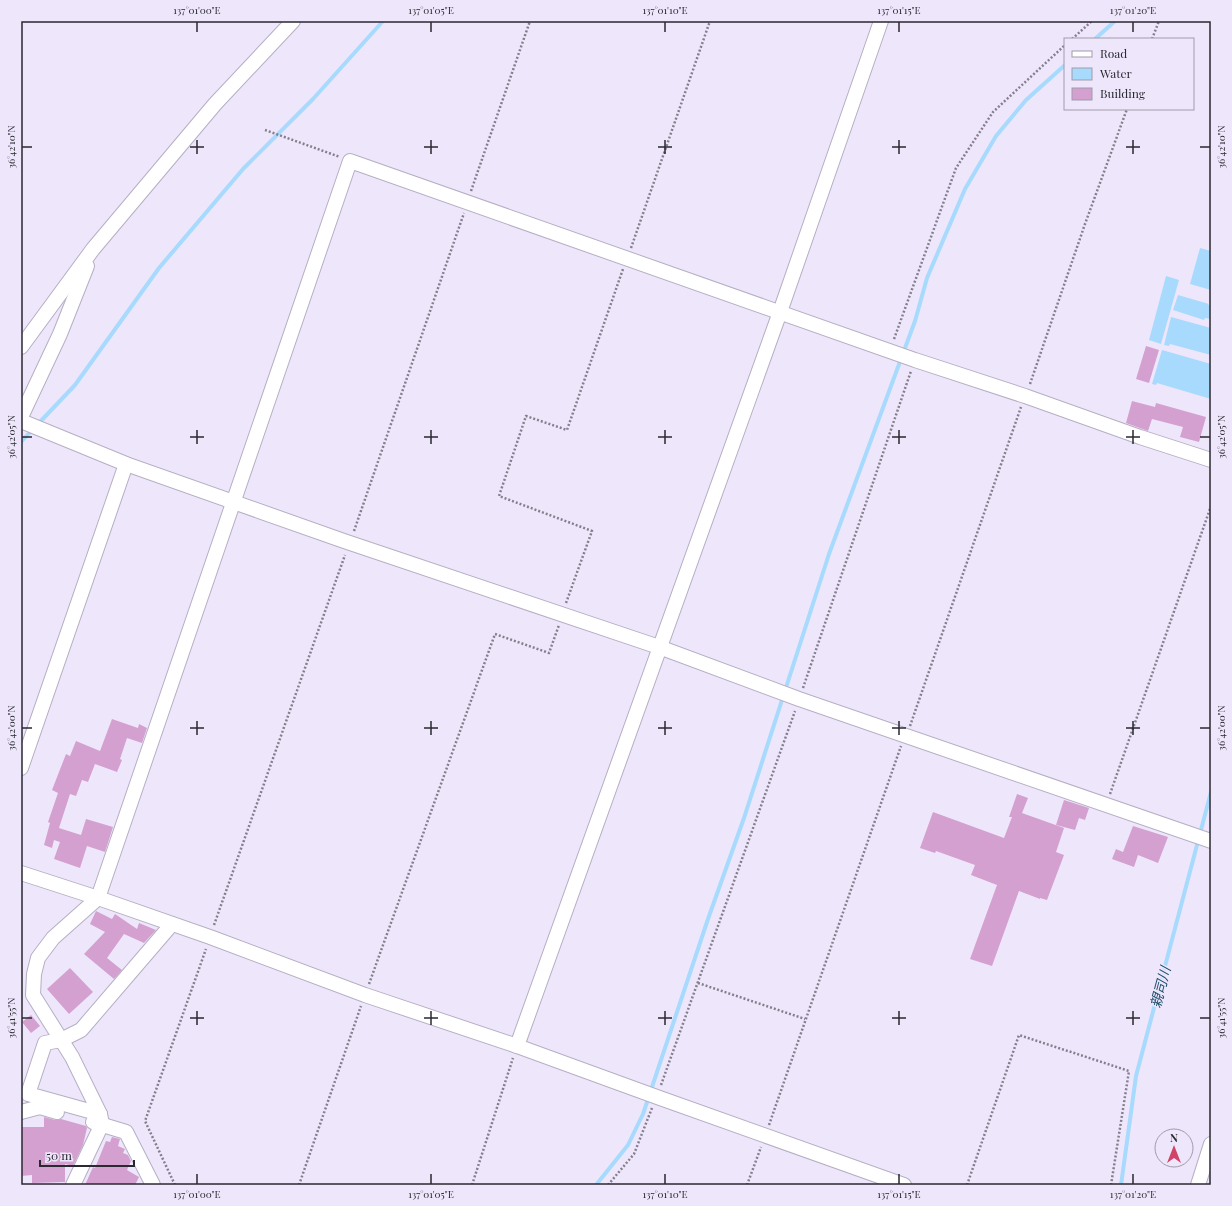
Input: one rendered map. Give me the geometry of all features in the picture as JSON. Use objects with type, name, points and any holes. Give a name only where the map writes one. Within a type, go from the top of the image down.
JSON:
[{"type":"street","points":[[21,346],[93,249],[215,104],[293,21]]},
{"type":"street","points":[[517,1046],[780,312],[881,21]]},
{"type":"street","points":[[73,1185],[101,1119],[72,1056],[33,995],[34,974],[38,958],[53,938],[98,898],[350,161],[915,360],[1211,460]]},
{"type":"street","points":[[21,417],[60,334],[93,249]]},
{"type":"street","points":[[21,421],[126,464],[562,615],[660,647],[799,699],[1209,840]]},
{"type":"street","points":[[21,768],[126,464]]},
{"type":"street","points":[[21,873],[210,937],[365,995],[517,1046],[904,1185]]},
{"type":"street","points":[[153,1185],[126,1132],[101,1119],[28,1094],[45,1043],[61,1040],[81,1030],[172,924]]},
{"type":"street","points":[[21,1112],[40,1107],[101,1119]]},
{"type":"street","points":[[1198,1185],[1211,1144]]},
{"type":"path","points":[[175,1185],[145,1121],[350,542],[530,21]]},
{"type":"path","points":[[299,1185],[365,995],[495,634],[549,653],[592,531],[499,496],[526,416],[567,430],[710,21]]},
{"type":"path","points":[[1073,38],[1092,21]]},
{"type":"path","points":[[1152,38],[1159,21]]},
{"type":"path","points":[[890,351],[956,168],[992,112],[1064,47]]},
{"type":"path","points":[[747,1185],[895,763],[906,736],[1084,224],[1127,110]]},
{"type":"path","points":[[265,130],[350,161]]},
{"type":"path","points":[[608,1185],[634,1154],[657,1097],[799,699],[915,360]]},
{"type":"path","points":[[1106,804],[1211,506]]},
{"type":"path","points":[[698,983],[805,1020]]},
{"type":"path","points":[[967,1185],[1019,1035],[1129,1071],[1111,1185]]},
{"type":"path","points":[[472,1185],[517,1046]]},
{"type":"water","points":[[1200,248],[1211,251],[1211,290],[1190,284]]},
{"type":"water","points":[[1166,276],[1179,280],[1161,344],[1149,340]]},
{"type":"water","points":[[1178,295],[1209,304],[1208,305],[1211,306],[1211,319],[1205,318],[1204,320],[1173,310]]},
{"type":"water","points":[[1171,317],[1211,328],[1211,355],[1170,344],[1169,346],[1164,345]]},
{"type":"water","points":[[1162,350],[1211,364],[1211,399],[1157,383],[1156,385],[1152,384]]},
{"type":"building","points":[[1146,346],[1159,350],[1149,383],[1136,379]]},
{"type":"building","points":[[1132,401],[1155,407],[1156,403],[1206,417],[1199,442],[1180,437],[1183,427],[1152,419],[1148,431],[1126,423]]},
{"type":"building","points":[[112,719],[138,728],[139,724],[147,728],[142,743],[127,738],[120,759],[122,760],[117,772],[95,764],[88,782],[82,780],[76,796],[70,794],[59,828],[81,835],[86,819],[113,827],[105,852],[87,846],[80,868],[54,859],[60,842],[54,840],[52,848],[44,845],[50,823],[48,822],[58,793],[52,790],[66,754],[70,756],[76,741],[100,751]]},
{"type":"building","points":[[1017,794],[1028,798],[1022,813],[1064,828],[1056,852],[1064,855],[1047,900],[1019,891],[992,966],[970,959],[997,885],[971,875],[975,865],[936,851],[935,853],[920,848],[933,812],[1004,838],[1012,817],[1009,817]]},
{"type":"building","points":[[1064,800],[1089,808],[1085,820],[1079,818],[1075,830],[1056,825]]},
{"type":"building","points":[[1133,826],[1168,837],[1158,863],[1138,855],[1134,867],[1112,859],[1116,849],[1123,852]]},
{"type":"building","points":[[96,911],[112,919],[115,914],[137,929],[139,923],[156,930],[144,943],[124,934],[107,958],[122,970],[114,979],[84,954],[105,932],[90,924]]},
{"type":"building","points":[[70,968],[93,992],[69,1014],[47,989]]},
{"type":"building","points":[[31,1015],[40,1026],[31,1033],[22,1022]]},
{"type":"building","points":[[44,1117],[55,1120],[61,1119],[86,1126],[87,1128],[83,1145],[73,1166],[65,1164],[65,1182],[32,1183],[32,1175],[21,1176],[21,1127],[44,1127]]},
{"type":"building","points":[[112,1137],[120,1139],[118,1146],[125,1149],[123,1153],[128,1155],[131,1161],[127,1170],[139,1177],[135,1185],[85,1185],[93,1167],[95,1168],[106,1141],[110,1142]]},
{"type":"waterway","points":[[38,424],[75,385],[159,268],[243,169],[313,99],[383,21]]},
{"type":"waterway","points":[[1096,38],[1115,21]]},
{"type":"waterway","points":[[596,1185],[628,1145],[643,1114],[708,919],[744,818],[829,554],[915,321],[927,278],[965,189],[996,136],[1026,100],[1064,66]]},
{"type":"waterway","points":[[21,442],[33,429]]},
{"type":"waterway","name":"親司川","points":[[1121,1185],[1136,1076],[1211,792]]}]
